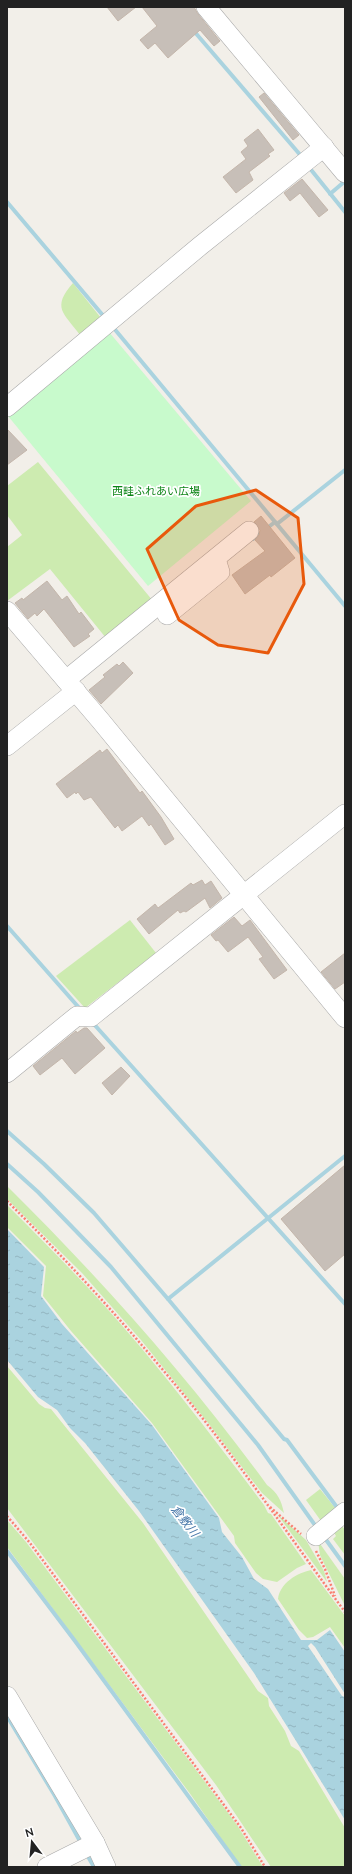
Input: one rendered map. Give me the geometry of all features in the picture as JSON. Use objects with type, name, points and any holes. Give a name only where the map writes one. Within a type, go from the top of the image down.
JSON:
[{"type":"street","points":[[206,7],[311,157],[345,173]]},
{"type":"street","points":[[7,407],[311,157]]},
{"type":"street","points":[[7,746],[71,691],[220,572],[218,564],[249,531]]},
{"type":"street","points":[[7,611],[240,897],[345,1018]]},
{"type":"street","points":[[7,1073],[84,1017],[345,814]]},
{"type":"street","points":[[317,1534],[345,1512]]},
{"type":"street","points":[[7,1696],[88,1847],[106,1867]]},
{"type":"street","points":[[47,1867],[88,1847]]},
{"type":"path","points":[[7,1201],[86,1283],[143,1346],[196,1410],[269,1506],[345,1612]]},
{"type":"path","points":[[269,1506],[303,1535],[317,1534],[314,1548],[332,1586],[335,1598]]},
{"type":"path","points":[[7,1516],[30,1543],[162,1720],[241,1828],[266,1867]]},
{"type":"highlighted area","points":[[256,490],[298,518],[304,584],[268,653],[218,645],[179,620],[147,549],[196,506]]},
{"type":"green space","points":[[73,283],[101,318],[80,335],[65,315],[61,305],[66,292]]},
{"type":"green space","name":"西畦ふれあい広場","points":[[109,332],[251,501],[148,586],[8,416]]},
{"type":"green space","points":[[38,462],[153,601],[106,638],[50,569],[7,601],[7,547],[22,535],[7,515],[7,486]]},
{"type":"green space","points":[[130,920],[156,953],[85,1008],[56,976]]},
{"type":"green space","points":[[7,1186],[110,1293],[143,1330],[207,1406],[267,1485],[276,1494],[284,1513],[262,1493],[209,1424],[141,1340],[82,1273],[7,1199]]},
{"type":"green space","points":[[7,1205],[90,1290],[144,1352],[225,1453],[264,1505],[268,1513],[271,1514],[306,1564],[297,1568],[277,1582],[263,1579],[256,1573],[235,1543],[234,1536],[152,1423],[71,1331],[43,1296],[46,1266],[7,1227]]},
{"type":"green space","points":[[7,1366],[39,1404],[45,1408],[51,1409],[143,1523],[258,1691],[268,1698],[269,1706],[285,1731],[291,1746],[299,1751],[345,1828],[345,1867],[271,1867],[216,1785],[7,1508]]},
{"type":"green space","points":[[320,1489],[336,1509],[321,1521],[306,1500]]},
{"type":"green space","points":[[277,1514],[306,1540],[324,1571],[327,1582]]},
{"type":"green space","points":[[7,1520],[26,1542],[237,1825],[263,1867],[241,1867],[191,1795],[7,1547]]},
{"type":"green space","points":[[340,1523],[345,1530],[345,1555],[333,1539],[336,1536],[332,1529]]},
{"type":"green space","points":[[318,1541],[345,1579],[345,1606],[320,1555]]},
{"type":"green space","points":[[311,1570],[345,1616],[345,1648],[330,1627],[313,1637],[307,1638],[299,1630],[278,1599],[282,1588],[290,1580],[295,1576]]},
{"type":"water","name":"倉敷川","points":[[7,1229],[44,1267],[41,1296],[62,1324],[152,1425],[219,1518],[222,1532],[242,1557],[254,1579],[268,1589],[301,1640],[317,1640],[330,1630],[345,1652],[345,1694],[315,1647],[311,1643],[308,1646],[342,1696],[345,1697],[345,1820],[254,1673],[139,1511],[85,1443],[70,1428],[57,1410],[38,1397],[7,1360]]},
{"type":"building","points":[[107,7],[136,7],[118,21]]},
{"type":"building","points":[[142,7],[194,7],[220,41],[214,46],[200,30],[168,58],[155,43],[148,49],[140,40],[157,26]]},
{"type":"building","points":[[264,93],[299,135],[293,140],[259,97]]},
{"type":"building","points":[[258,129],[274,150],[268,154],[270,156],[249,172],[253,180],[236,193],[223,177],[246,159],[241,152],[248,146],[244,140]]},
{"type":"building","points":[[302,179],[328,210],[319,217],[300,193],[290,201],[284,193]]},
{"type":"building","points":[[7,429],[27,450],[7,465]]},
{"type":"building","points":[[261,516],[295,558],[271,577],[270,575],[245,594],[232,575],[265,551],[255,540],[259,535],[260,530],[254,522]]},
{"type":"building","points":[[47,581],[62,600],[67,596],[79,614],[81,612],[94,629],[88,634],[90,636],[74,647],[44,609],[37,616],[35,613],[28,619],[15,603],[22,598],[23,600]]},
{"type":"building","points":[[123,662],[133,673],[101,704],[89,690],[105,677],[103,675],[117,664],[119,666]]},
{"type":"building","points":[[107,749],[140,793],[142,791],[161,817],[174,839],[165,845],[151,824],[149,826],[142,816],[122,831],[118,825],[115,828],[91,797],[84,800],[78,792],[76,794],[75,792],[67,798],[56,784],[100,750],[102,753]]},
{"type":"building","points":[[202,880],[205,885],[211,881],[222,898],[210,908],[205,898],[186,912],[184,911],[180,913],[178,910],[149,934],[137,919],[155,904],[158,908],[191,883],[193,885]]},
{"type":"building","points":[[234,917],[242,926],[250,920],[287,970],[274,979],[259,959],[263,957],[248,937],[228,952],[218,940],[216,941],[211,935]]},
{"type":"building","points":[[345,953],[345,982],[335,989],[321,972]]},
{"type":"building","points":[[84,1028],[87,1028],[105,1048],[75,1074],[62,1058],[40,1075],[33,1066],[76,1031],[77,1033]]},
{"type":"building","points":[[121,1067],[130,1076],[112,1095],[102,1083]]},
{"type":"building","points":[[345,1165],[345,1254],[325,1271],[281,1219]]},
{"type":"waterway","points":[[193,30],[302,157]]},
{"type":"waterway","points":[[308,166],[345,212]]},
{"type":"waterway","points":[[330,194],[344,182]]},
{"type":"waterway","points":[[7,202],[106,319]]},
{"type":"waterway","points":[[112,326],[345,606]]},
{"type":"waterway","points":[[277,524],[345,470]]},
{"type":"waterway","points":[[253,539],[275,522]]},
{"type":"waterway","points":[[7,926],[81,1010]]},
{"type":"waterway","points":[[92,1022],[345,1304]]},
{"type":"waterway","points":[[7,1131],[44,1164],[94,1213],[168,1299],[284,1439],[287,1440],[339,1510]]},
{"type":"waterway","points":[[168,1299],[345,1156]]},
{"type":"waterway","points":[[7,1164],[38,1192],[111,1267],[258,1445],[317,1528]]},
{"type":"waterway","points":[[324,1537],[345,1566]]},
{"type":"waterway","points":[[7,1551],[75,1641],[240,1867]]},
{"type":"waterway","points":[[7,1716],[81,1843]]},
{"type":"waterway","points":[[86,1853],[94,1867]]}]
